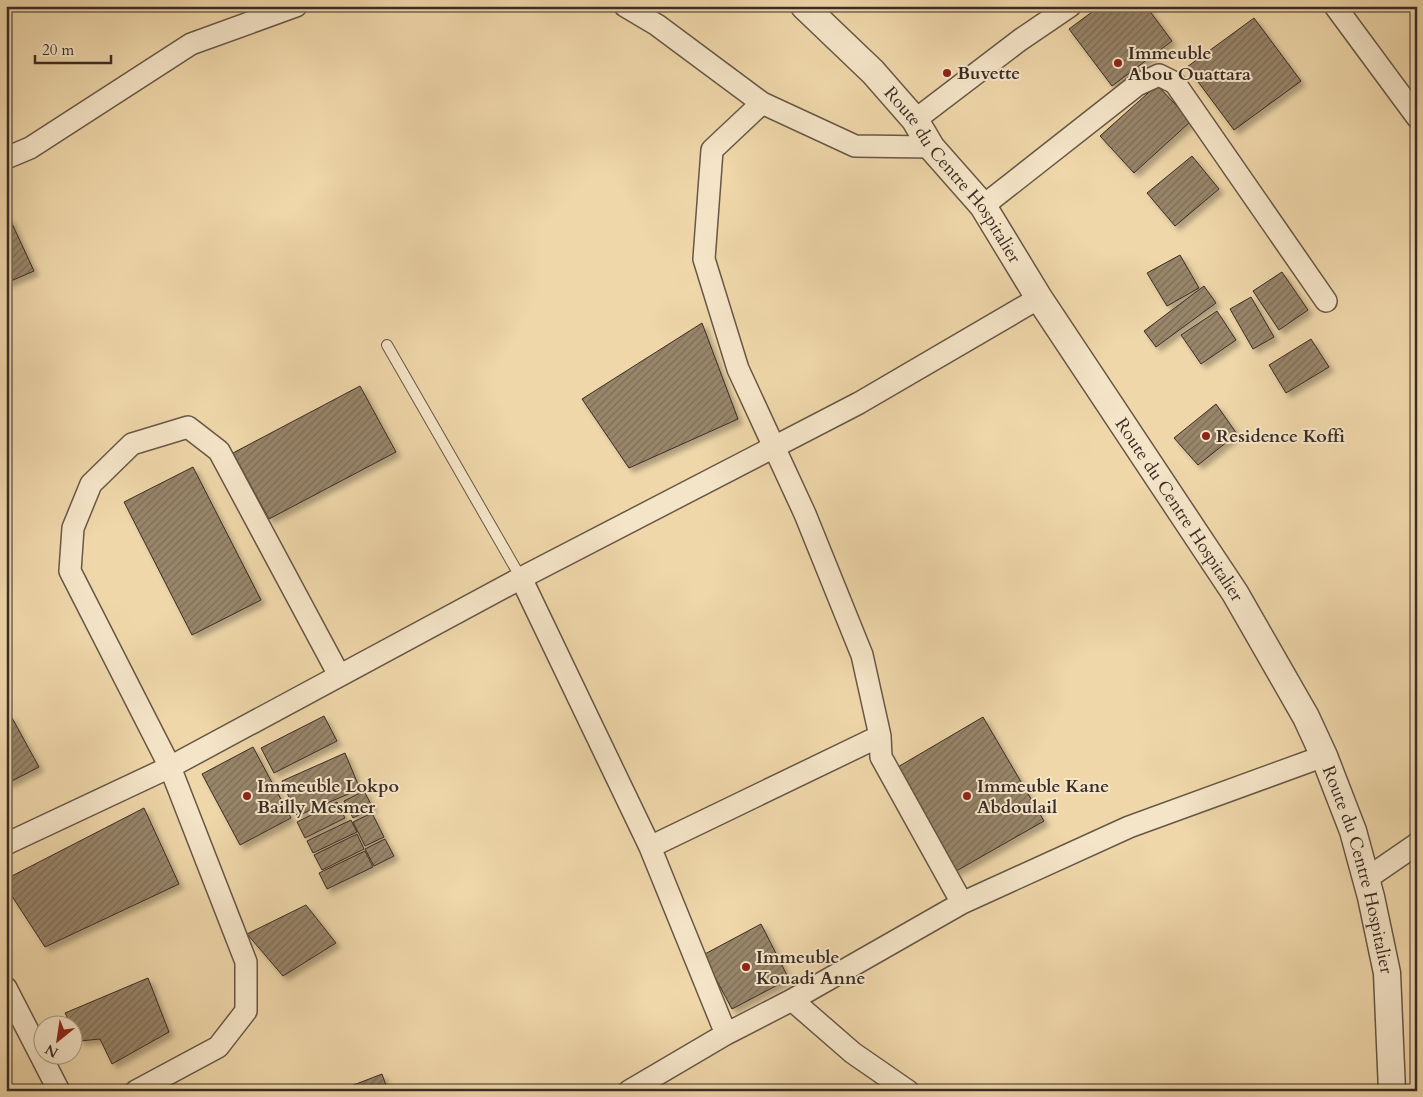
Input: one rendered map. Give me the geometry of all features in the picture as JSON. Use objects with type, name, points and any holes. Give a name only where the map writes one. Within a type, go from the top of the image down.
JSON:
[{"type":"street","points":[[6,158],[30,148],[190,44],[296,6]]},
{"type":"street","points":[[625,6],[657,25],[762,103],[856,146],[931,147]]},
{"type":"street","name":"Route du Centre Hospitalier","points":[[804,6],[873,72],[915,120],[931,147],[982,206],[1039,298],[1235,593],[1306,717],[1324,756],[1353,831],[1366,879],[1387,972],[1391,1090]]},
{"type":"street","points":[[915,120],[1020,40],[1070,6]]},
{"type":"street","points":[[1335,6],[1417,117]]},
{"type":"street","points":[[982,206],[1137,85],[1159,76],[1175,83],[1326,301]]},
{"type":"street","points":[[762,103],[712,150],[704,258],[738,369],[805,514],[862,655],[880,736],[881,757],[962,903]]},
{"type":"street","points":[[6,844],[170,767],[521,578],[859,403],[1039,298]]},
{"type":"street","points":[[136,1091],[218,1047],[246,1011],[246,962],[170,767],[70,571],[73,528],[91,484],[132,444],[188,428],[219,451],[340,675]]},
{"type":"street","points":[[521,578],[650,847],[726,1034]]},
{"type":"street","points":[[650,847],[880,736]]},
{"type":"street","points":[[629,1091],[726,1034],[792,1000],[962,903],[1129,827],[1324,756]]},
{"type":"street","points":[[1366,879],[1417,844]]},
{"type":"street","points":[[6,988],[59,1091]]},
{"type":"street","points":[[792,1000],[853,1053],[908,1091]]},
{"type":"lane","points":[[387,344],[521,578]]},
{"type":"building","name":"Immeuble Abou Ouattara","points":[[1100,6],[1146,6],[1172,41],[1112,86],[1069,29]]},
{"type":"building","points":[[1254,18],[1301,81],[1234,130],[1187,67]]},
{"type":"building","points":[[1157,85],[1191,121],[1134,173],[1100,136]]},
{"type":"building","points":[[1192,156],[1219,189],[1175,226],[1147,193]]},
{"type":"building","points":[[9,217],[34,271],[6,283],[6,218]]},
{"type":"building","points":[[1180,255],[1199,288],[1167,306],[1147,273]]},
{"type":"building","points":[[1282,272],[1308,310],[1279,330],[1253,291]]},
{"type":"building","points":[[1204,286],[1216,303],[1156,347],[1144,331]]},
{"type":"building","points":[[1251,297],[1274,337],[1253,349],[1230,309]]},
{"type":"building","points":[[1217,311],[1236,340],[1201,364],[1181,335]]},
{"type":"building","points":[[702,323],[738,419],[629,468],[582,399]]},
{"type":"building","points":[[1311,339],[1329,367],[1286,393],[1269,365]]},
{"type":"building","points":[[360,386],[396,452],[269,519],[233,453]]},
{"type":"building","name":"Residence Koffi","points":[[1216,404],[1237,434],[1198,465],[1174,438]]},
{"type":"building","points":[[193,467],[261,600],[192,635],[124,502]]},
{"type":"building","points":[[11,716],[39,767],[6,784],[6,718]]},
{"type":"building","points":[[324,716],[337,741],[274,773],[261,748]]},
{"type":"building","name":"Immeuble Kane Abdoulail","points":[[983,717],[1044,821],[951,874],[891,771]]},
{"type":"building","name":"Immeuble Lokpo Bailly Mesmer","points":[[253,747],[291,818],[240,845],[202,774]]},
{"type":"building","points":[[345,753],[360,789],[297,816],[282,781]]},
{"type":"building","points":[[364,791],[373,808],[353,818],[344,801]]},
{"type":"building","points":[[337,802],[345,818],[305,838],[297,822]]},
{"type":"building","points":[[144,808],[179,884],[45,947],[6,887],[6,879]]},
{"type":"building","points":[[372,813],[384,837],[365,846],[353,822]]},
{"type":"building","points":[[351,820],[357,832],[313,853],[307,841]]},
{"type":"building","points":[[357,834],[364,849],[322,870],[314,855]]},
{"type":"building","points":[[385,839],[394,856],[374,866],[365,849]]},
{"type":"building","points":[[365,851],[373,867],[327,889],[319,873]]},
{"type":"building","points":[[306,905],[336,943],[283,976],[247,934]]},
{"type":"building","name":"Immeuble Kouadi Anne","points":[[761,924],[789,979],[732,1009],[703,955]]},
{"type":"building","points":[[148,978],[169,1032],[112,1064],[100,1039],[82,1041],[82,1014],[65,1013]]},
{"type":"building","points":[[382,1074],[388,1091],[338,1091]]},
{"type":"building","points":[[1213,1086],[1215,1091],[1203,1091]]},
{"type":"place","name":"Immeuble Abou Ouattara","points":[[1118,63]]},
{"type":"place","name":"Buvette","points":[[947,73]]},
{"type":"place","name":"Residence Koffi","points":[[1206,436]]},
{"type":"place","name":"Immeuble Lokpo Bailly Mesmer","points":[[247,796]]},
{"type":"place","name":"Immeuble Kane Abdoulail","points":[[967,796]]},
{"type":"place","name":"Immeuble Kouadi Anne","points":[[746,967]]}]
